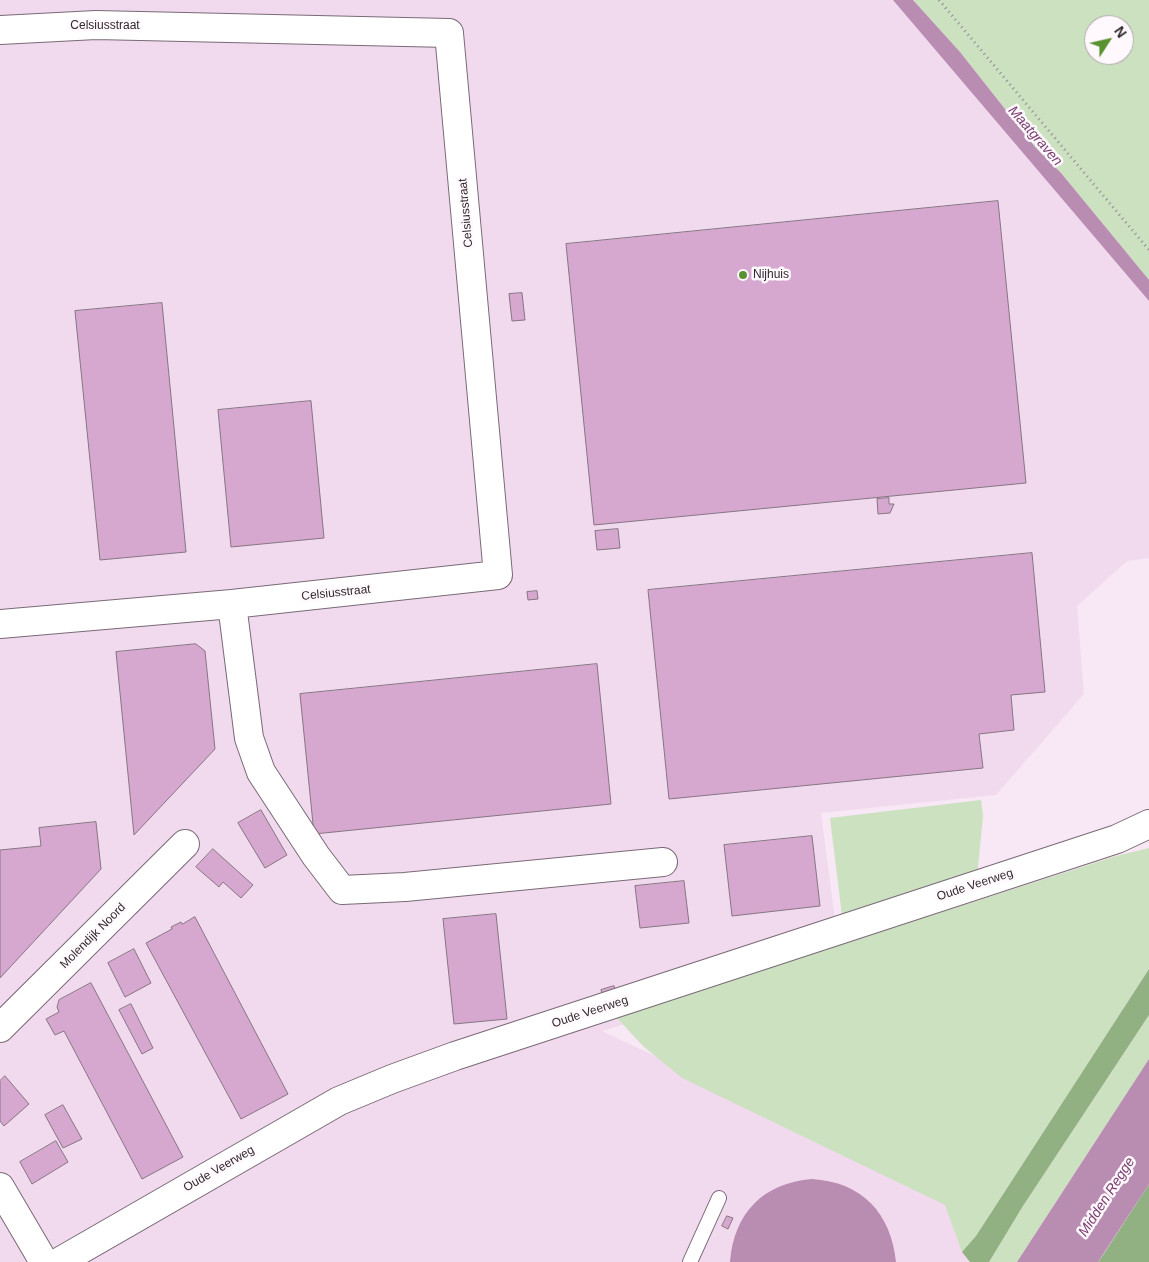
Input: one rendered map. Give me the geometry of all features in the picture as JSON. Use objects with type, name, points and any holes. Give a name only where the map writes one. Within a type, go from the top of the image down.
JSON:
[{"type":"street","name":"Celsiusstraat","points":[[0,30],[96,25],[449,33],[498,575],[232,604],[0,624]]},
{"type":"street","points":[[232,604],[249,738],[261,772],[316,856],[342,890],[405,886],[662,862]]},
{"type":"street","name":"Oude Veerweg","points":[[59,1262],[339,1100],[455,1056],[1117,839],[1149,824]]},
{"type":"street","name":"Molendijk Noord","points":[[0,1028],[185,844]]},
{"type":"street","points":[[0,1187],[44,1262]]},
{"type":"lane","points":[[690,1262],[719,1198]]},
{"type":"path","points":[[939,0],[1149,250]]},
{"type":"shaded area","points":[[0,0],[898,0],[1149,266],[1149,558],[1127,561],[1077,606],[1084,694],[996,795],[821,813],[840,958],[602,1031],[1025,1231],[1005,1262],[0,1262]]},
{"type":"green space","points":[[913,0],[1149,0],[1149,280],[1061,173],[1035,147],[960,52]]},
{"type":"green space","points":[[981,800],[983,816],[977,877],[843,924],[830,818]]},
{"type":"green space","points":[[1149,848],[1149,969],[976,1236],[962,1252],[945,1205],[682,1078],[643,1046],[616,1017],[1116,856]]},
{"type":"green space","points":[[1149,969],[1149,1015],[1023,1206],[989,1262],[970,1262],[962,1252],[976,1236]]},
{"type":"green space","points":[[1149,1015],[1149,1059],[1017,1262],[989,1262],[1023,1206]]},
{"type":"green space","points":[[1149,1184],[1149,1262],[1098,1262],[1105,1252]]},
{"type":"water","points":[[893,0],[913,0],[960,52],[1035,147],[1061,173],[1149,280],[1149,301]]},
{"type":"water","name":"Midden Regge","points":[[1149,1059],[1149,1184],[1098,1262],[1017,1262]]},
{"type":"water","points":[[812,1179],[830,1181],[846,1186],[871,1203],[888,1229],[896,1262],[730,1262],[738,1229],[745,1215],[754,1204],[766,1194],[779,1187]]},
{"type":"building","points":[[998,201],[1026,483],[594,525],[566,244]]},
{"type":"building","points":[[522,293],[525,320],[512,321],[509,294]]},
{"type":"building","points":[[162,303],[186,552],[100,560],[75,311]]},
{"type":"building","points":[[311,401],[324,538],[231,547],[218,410]]},
{"type":"building","points":[[889,498],[889,504],[894,504],[890,513],[878,514],[877,499]]},
{"type":"building","points":[[618,529],[620,548],[597,550],[595,531]]},
{"type":"building","points":[[1032,553],[1045,692],[1011,695],[1014,730],[979,734],[983,768],[669,799],[648,590]]},
{"type":"building","points":[[537,591],[538,599],[528,600],[527,592]]},
{"type":"building","points":[[196,644],[205,651],[215,749],[134,835],[116,652]]},
{"type":"building","points":[[597,664],[611,804],[314,834],[300,694]]},
{"type":"building","points":[[261,810],[287,855],[265,868],[238,823]]},
{"type":"building","points":[[96,822],[101,869],[0,978],[0,850],[41,846],[39,828]]},
{"type":"building","points":[[812,836],[820,906],[732,916],[724,845]]},
{"type":"building","points":[[213,849],[253,885],[241,898],[223,882],[219,887],[196,867]]},
{"type":"building","points":[[684,881],[689,923],[640,928],[635,886]]},
{"type":"building","points":[[496,914],[507,1019],[454,1024],[443,919]]},
{"type":"building","points":[[195,917],[288,1094],[241,1119],[146,943],[172,929],[171,927]]},
{"type":"building","points":[[134,949],[151,983],[125,997],[108,963]]},
{"type":"building","points":[[91,983],[183,1157],[142,1179],[64,1031],[55,1035],[46,1019],[59,1012],[57,1007],[59,1000]]},
{"type":"building","points":[[614,986],[618,996],[604,1000],[601,990]]},
{"type":"building","points":[[131,1004],[153,1048],[142,1054],[119,1010]]},
{"type":"building","points":[[5,1076],[29,1104],[4,1126],[0,1121],[0,1081]]},
{"type":"building","points":[[63,1105],[82,1139],[63,1148],[45,1115]]},
{"type":"building","points":[[56,1141],[68,1162],[32,1184],[20,1162]]},
{"type":"building","points":[[727,1216],[733,1218],[728,1229],[722,1226]]},
{"type":"place","name":"Nijhuis","points":[[743,275]]},
{"type":"water label","name":"Maatgraven","points":[[1035,136]]}]
